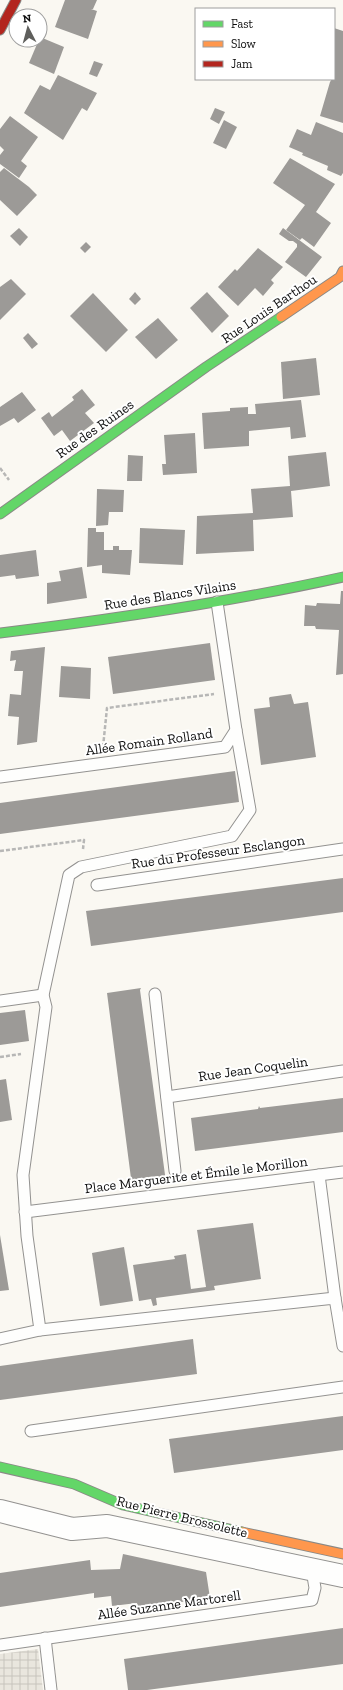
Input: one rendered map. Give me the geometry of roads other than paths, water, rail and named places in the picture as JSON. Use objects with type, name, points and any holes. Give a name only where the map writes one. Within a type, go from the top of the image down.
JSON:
[{"type":"street","points":[[0,30],[16,0]]},
{"type":"street","name":"Rue Louis Barthou","points":[[206,367],[322,290],[340,277],[343,271]]},
{"type":"street","name":"Rue des Ruines","points":[[0,514],[206,367]]},
{"type":"street","name":"Rue des Blancs Vilains","points":[[0,633],[123,618],[290,589],[343,577]]},
{"type":"street","name":"Rue Pierre Brossolette","points":[[0,1467],[74,1484],[122,1505],[343,1554]]},
{"type":"street","name":"Rue Pierre Brossolette","points":[[0,1511],[72,1529],[107,1526],[343,1576]]},
{"type":"lane","points":[[40,1330],[27,1236],[23,1176],[46,1007],[43,995],[69,875],[81,867],[232,836],[250,810],[230,692],[218,602]]},
{"type":"lane","name":"Allée Romain Rolland","points":[[0,777],[225,747],[236,730]]},
{"type":"lane","name":"Rue du Professeur Esclangon","points":[[97,885],[343,849]]},
{"type":"lane","points":[[155,994],[175,1170]]},
{"type":"lane","points":[[0,1001],[43,995]]},
{"type":"lane","name":"Rue Jean Coquelin","points":[[167,1097],[343,1071]]},
{"type":"lane","points":[[319,1175],[343,1172]]},
{"type":"lane","name":"Place Marguerite et Émile le Morillon","points":[[25,1212],[319,1175],[335,1298],[343,1346]]},
{"type":"lane","points":[[0,1339],[40,1330],[335,1298]]},
{"type":"lane","points":[[31,1431],[343,1387]]},
{"type":"lane","name":"Allée Suzanne Martorell","points":[[0,1645],[312,1600],[315,1588],[312,1570]]},
{"type":"lane","points":[[45,1638],[51,1690]]}]
